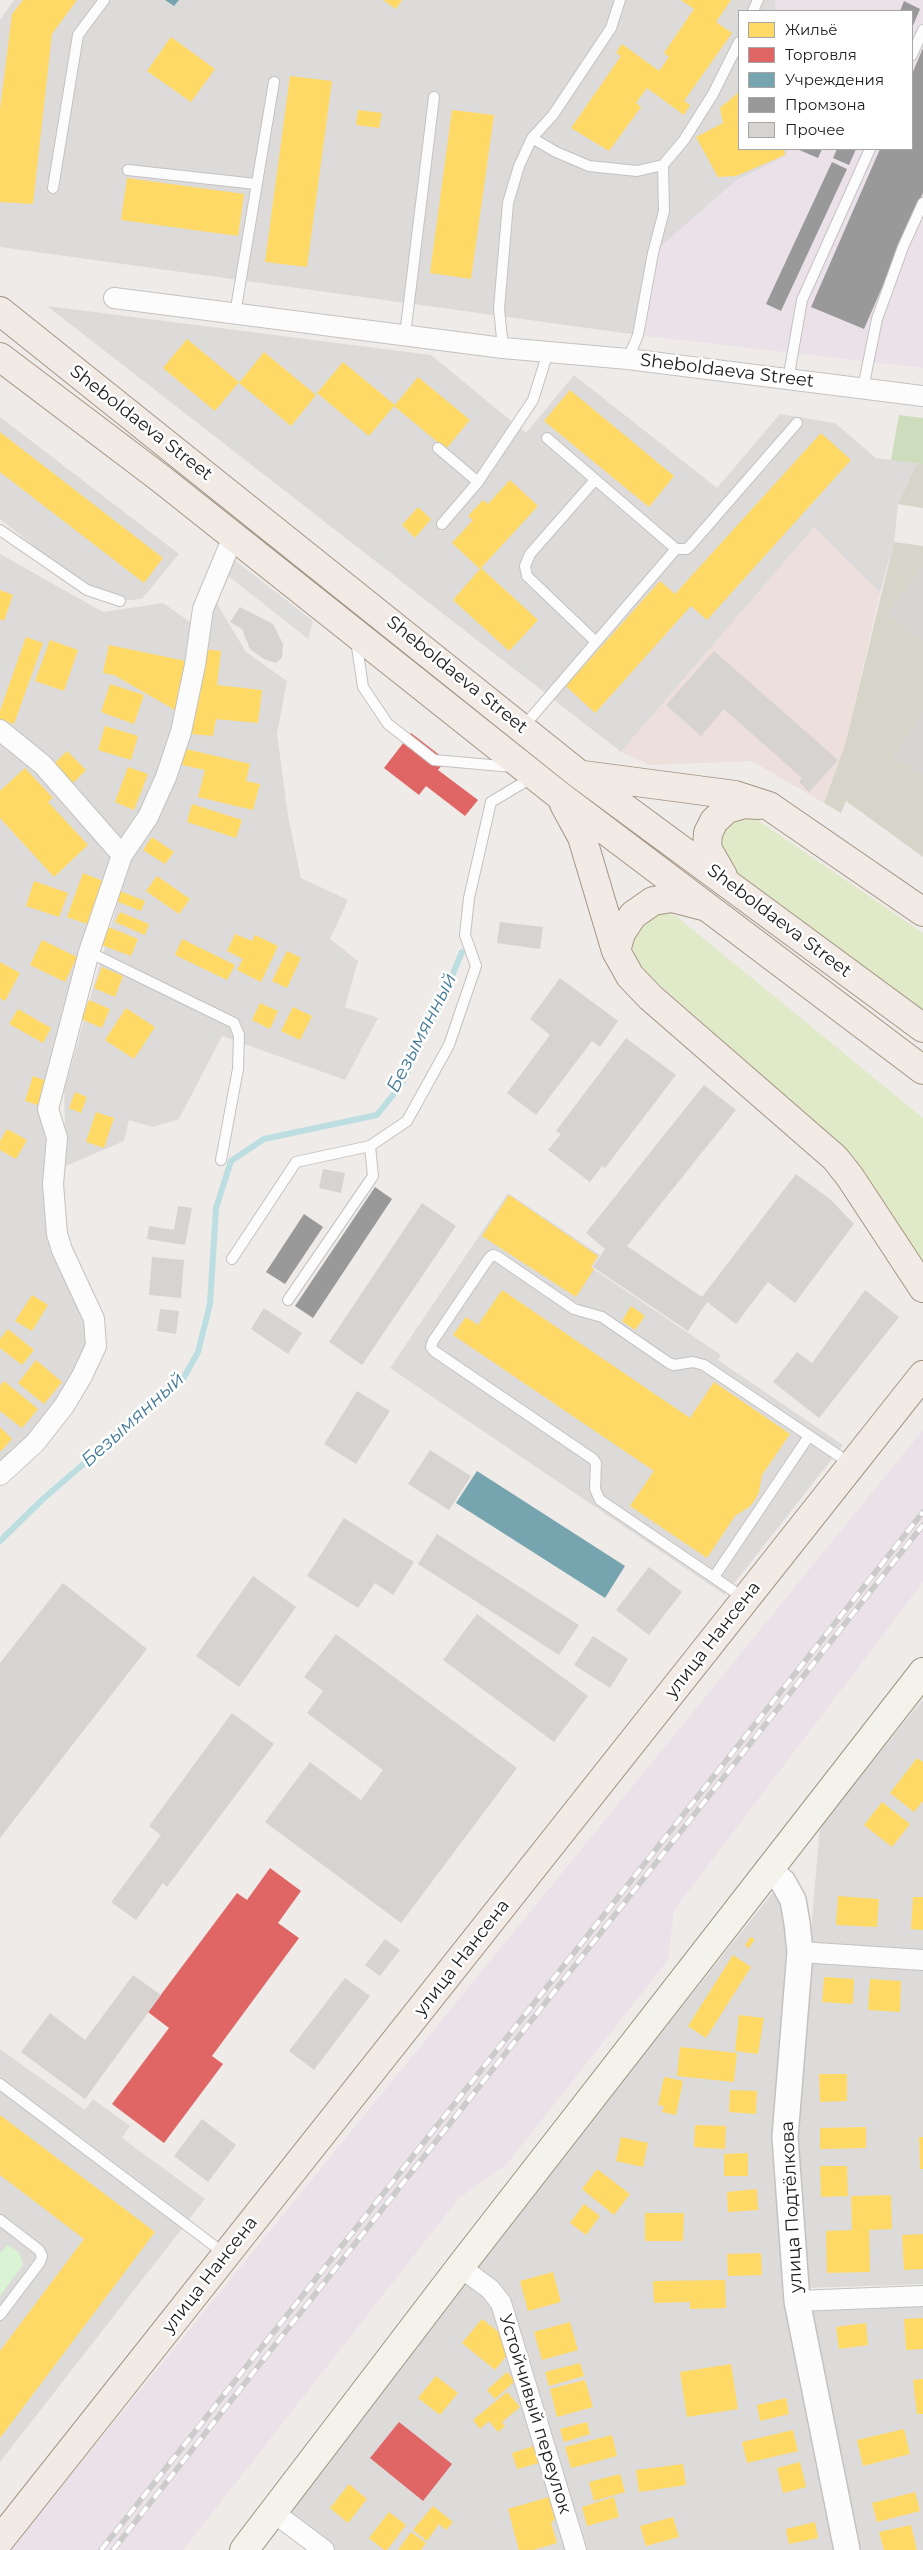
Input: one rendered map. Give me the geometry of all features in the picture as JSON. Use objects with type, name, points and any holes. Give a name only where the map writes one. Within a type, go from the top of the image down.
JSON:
[{"type":"main road","name":"Sheboldaeva Street","points":[[0,311],[580,774],[923,1028]]},
{"type":"main road","name":"Sheboldaeva Street","points":[[0,357],[233,537],[560,796],[923,1070]]},
{"type":"main road","points":[[580,774],[734,795],[769,806],[923,912]]},
{"type":"main road","points":[[560,796],[582,837],[616,951],[630,976],[650,997],[835,1158],[850,1177],[923,1288]]},
{"type":"main road","points":[[728,883],[707,848],[708,833],[714,821],[727,809],[744,804],[769,806]]},
{"type":"main road","points":[[616,951],[621,933],[633,915],[653,901],[672,898],[709,908]]},
{"type":"main road","name":"улица Нансена","points":[[0,2540],[923,1375]]},
{"type":"main road","points":[[244,2550],[460,2267],[923,1672]]},
{"type":"street","name":"Sheboldaeva Street","points":[[114,298],[503,348],[628,359],[923,396]]},
{"type":"street","points":[[0,1475],[35,1442],[64,1406],[82,1376],[96,1346],[94,1319],[62,1250],[58,1234],[53,1184],[57,1138],[48,1109],[89,952],[122,854],[148,817],[166,777],[181,732],[195,665],[203,609],[233,537]]},
{"type":"street","points":[[0,730],[43,765],[122,854]]},
{"type":"street","name":"улица Подтёлкова","points":[[768,1869],[783,1882],[793,1900],[800,1952],[785,2137],[797,2301],[848,2550]]},
{"type":"street","points":[[800,1952],[923,1960]]},
{"type":"street","name":"Устойчивый переулок","points":[[460,2267],[490,2289],[501,2303],[576,2550]]},
{"type":"street","points":[[797,2301],[923,2296]]},
{"type":"street","points":[[273,2512],[324,2550]]},
{"type":"lane","points":[[52,188],[78,35],[104,0]]},
{"type":"lane","points":[[503,348],[499,309],[508,204],[519,166],[532,138],[553,115],[611,28],[620,0]]},
{"type":"lane","points":[[913,53],[923,30]]},
{"type":"lane","points":[[532,138],[556,152],[589,166],[637,171],[663,165],[684,140],[713,94],[738,44]]},
{"type":"lane","points":[[235,314],[274,82]]},
{"type":"lane","points":[[405,335],[434,97]]},
{"type":"lane","points":[[788,380],[802,300],[870,150]]},
{"type":"lane","points":[[628,359],[638,335],[653,253],[664,211],[663,165]]},
{"type":"lane","points":[[128,170],[256,184]]},
{"type":"lane","points":[[863,388],[877,320],[903,247],[923,203]]},
{"type":"lane","points":[[442,524],[478,482],[533,400],[548,352]]},
{"type":"lane","points":[[547,438],[676,549],[686,550],[796,423]]},
{"type":"lane","points":[[438,448],[478,482]]},
{"type":"lane","points":[[595,480],[530,554],[524,566],[527,576],[596,642]]},
{"type":"lane","points":[[0,530],[87,590],[120,601]]},
{"type":"lane","points":[[523,727],[676,549]]},
{"type":"lane","points":[[355,634],[363,687],[388,724],[434,760],[529,772]]},
{"type":"lane","points":[[232,1259],[296,1162],[370,1146],[407,1121],[449,1044],[476,966],[465,935],[469,898],[491,802],[529,772]]},
{"type":"lane","points":[[89,952],[234,1023],[239,1035],[238,1070],[221,1160]]},
{"type":"lane","points":[[288,1300],[372,1176],[370,1146]]},
{"type":"lane","points":[[746,1599],[600,1500],[595,1489],[596,1463],[593,1459],[434,1352],[431,1347],[433,1341],[483,1266],[493,1255],[498,1257],[574,1309],[602,1317],[674,1365],[693,1362],[704,1364],[852,1465]]},
{"type":"lane","points":[[714,1577],[809,1436]]},
{"type":"lane","points":[[0,2084],[226,2255]]},
{"type":"lane","points":[[0,2220],[39,2250],[42,2256],[40,2262],[0,2315]]},
{"type":"shaded area","points":[[14,0],[776,0],[775,10],[738,10],[738,150],[787,150],[788,155],[735,181],[638,335],[0,247],[0,20]]},
{"type":"shaded area","points":[[776,0],[923,0],[923,368],[638,335],[653,253],[735,181],[787,155],[787,150],[913,150],[913,10],[775,10]]},
{"type":"shaded area","points":[[47,306],[431,355],[526,433],[574,375],[717,488],[780,414],[835,423],[876,458],[917,463],[898,504],[894,542],[880,593],[814,528],[621,752]]},
{"type":"shaded area","points":[[0,417],[179,554],[142,599],[104,602],[0,519]]},
{"type":"shaded area","points":[[917,463],[923,464],[923,508],[898,504]]},
{"type":"shaded area","points":[[814,527],[880,593],[845,745],[824,803],[752,761],[650,765],[621,752]]},
{"type":"shaded area","points":[[894,542],[923,546],[923,857],[846,801],[841,813],[824,803],[845,745]]},
{"type":"shaded area","points":[[0,554],[103,612],[163,603],[196,626],[193,662],[146,814],[54,1088],[53,1187],[93,1344],[58,1404],[0,1467]]},
{"type":"shaded area","points":[[232,558],[313,621],[308,639],[227,575]]},
{"type":"shaded area","points":[[213,597],[246,652],[287,681],[277,734],[288,816],[301,878],[348,900],[330,939],[358,961],[345,1007],[378,1018],[345,1080],[222,1036],[179,1119],[153,1127],[129,1120],[124,1141],[66,1166],[64,1090],[134,845],[152,820]]},
{"type":"shaded area","points":[[508,1193],[600,1255],[592,1268],[721,1355],[718,1360],[843,1445],[725,1595],[390,1368]]},
{"type":"shaded area","points":[[923,1430],[923,1582],[674,1910],[668,1960],[506,2165],[459,2198],[183,2550],[10,2550]]},
{"type":"shaded area","points":[[923,1699],[923,1950],[810,1942],[820,1826]]},
{"type":"shaded area","points":[[790,1871],[779,2136],[838,2550],[331,2550],[280,2511]]},
{"type":"shaded area","points":[[806,1963],[923,1970],[923,2284],[805,2288],[799,2136]]},
{"type":"shaded area","points":[[0,2049],[85,2110],[93,2099],[130,2126],[122,2138],[205,2199],[0,2462]]},
{"type":"shaded area","points":[[923,2305],[923,2550],[859,2550],[805,2311]]},
{"type":"green space","points":[[899,415],[923,418],[923,464],[891,460]]},
{"type":"green space","points":[[750,815],[923,933],[923,1018],[723,861],[718,832],[725,821]]},
{"type":"green space","points":[[661,912],[676,916],[923,1118],[923,1267],[854,1157],[643,970],[632,948],[634,936],[648,916]]},
{"type":"green space","points":[[8,2245],[19,2252],[23,2265],[0,2296],[0,2253]]},
{"type":"building: Жильё","points":[[23,0],[77,0],[52,34],[33,204],[0,202],[0,110],[12,14]]},
{"type":"building: Жильё","points":[[383,0],[402,0],[396,9]]},
{"type":"building: Жильё","points":[[681,0],[731,0],[716,22],[732,33],[684,101],[690,105],[684,115],[647,88],[636,103],[641,107],[609,151],[571,128],[621,56],[616,53],[622,44],[659,71],[669,57],[664,53],[694,9]]},
{"type":"building: Жильё","points":[[171,37],[215,69],[191,102],[147,71]]},
{"type":"building: Жильё","points":[[290,76],[332,81],[307,267],[265,262]]},
{"type":"building: Жильё","points":[[738,93],[738,150],[784,150],[785,155],[736,176],[718,177],[696,137],[723,123],[720,108]]},
{"type":"building: Жильё","points":[[358,110],[382,113],[379,128],[356,125]]},
{"type":"building: Жильё","points":[[452,110],[494,115],[471,279],[430,273]]},
{"type":"building: Жильё","points":[[127,178],[244,194],[238,236],[121,220]]},
{"type":"building: Жильё","points":[[187,339],[239,382],[215,411],[163,368]]},
{"type":"building: Жильё","points":[[264,352],[316,395],[291,426],[239,383]]},
{"type":"building: Жильё","points":[[343,362],[395,405],[418,377],[470,420],[446,449],[394,406],[369,436],[317,393]]},
{"type":"building: Жильё","points":[[570,390],[674,476],[649,507],[544,421]]},
{"type":"building: Жильё","points":[[0,432],[163,558],[144,583],[0,472]]},
{"type":"building: Жильё","points":[[821,433],[851,460],[707,620],[691,606],[595,713],[566,686],[660,581],[675,594]]},
{"type":"building: Жильё","points":[[510,480],[538,506],[481,568],[538,620],[509,651],[453,600],[480,569],[452,543],[473,520],[468,516],[483,500],[488,504]]},
{"type":"building: Жильё","points":[[418,507],[431,519],[415,538],[402,525]]},
{"type":"building: Жильё","points":[[0,590],[13,595],[4,621],[0,619]]},
{"type":"building: Жильё","points":[[26,637],[43,643],[14,724],[0,719],[0,711]]},
{"type":"building: Жильё","points":[[50,640],[78,650],[64,691],[35,681]]},
{"type":"building: Жильё","points":[[109,645],[186,661],[175,710],[114,675],[103,673]]},
{"type":"building: Жильё","points":[[202,649],[221,651],[217,685],[262,690],[258,723],[216,719],[213,736],[192,734]]},
{"type":"building: Жильё","points":[[110,684],[144,695],[134,724],[101,712]]},
{"type":"building: Жильё","points":[[105,726],[138,736],[131,760],[98,750]]},
{"type":"building: Жильё","points":[[186,749],[250,764],[246,781],[260,784],[253,810],[198,797],[205,770],[182,765]]},
{"type":"building: Жильё","points":[[67,751],[86,770],[71,785],[52,766]]},
{"type":"building: Жильё","points":[[128,767],[148,774],[134,810],[115,802]]},
{"type":"building: Жильё","points":[[25,768],[53,798],[48,802],[88,845],[54,877],[0,818],[0,791]]},
{"type":"building: Жильё","points":[[192,804],[242,820],[236,838],[187,822]]},
{"type":"building: Жильё","points":[[152,837],[174,852],[165,864],[143,850]]},
{"type":"building: Жильё","points":[[83,873],[103,881],[87,924],[67,917]]},
{"type":"building: Жильё","points":[[157,876],[190,899],[179,914],[146,891]]},
{"type":"building: Жильё","points":[[34,881],[68,893],[59,917],[26,906]]},
{"type":"building: Жильё","points":[[120,891],[145,901],[141,911],[116,901]]},
{"type":"building: Жильё","points":[[120,912],[149,924],[145,935],[115,922]]},
{"type":"building: Жильё","points":[[106,926],[138,939],[131,956],[99,944]]},
{"type":"building: Жильё","points":[[235,934],[252,941],[255,935],[278,946],[261,982],[237,970],[243,959],[227,951]]},
{"type":"building: Жильё","points":[[182,939],[235,965],[227,980],[175,955]]},
{"type":"building: Жильё","points":[[42,940],[77,957],[65,982],[30,965]]},
{"type":"building: Жильё","points":[[287,951],[301,958],[287,988],[272,981]]},
{"type":"building: Жильё","points":[[0,962],[20,973],[5,1001],[0,998]]},
{"type":"building: Жильё","points":[[102,967],[123,976],[115,997],[94,988]]},
{"type":"building: Жильё","points":[[89,1000],[110,1009],[102,1028],[81,1019]]},
{"type":"building: Жильё","points":[[260,1003],[278,1011],[270,1029],[252,1020]]},
{"type":"building: Жильё","points":[[293,1007],[312,1016],[300,1040],[281,1031]]},
{"type":"building: Жильё","points":[[126,1008],[155,1027],[134,1059],[105,1040]]},
{"type":"building: Жильё","points":[[18,1009],[51,1028],[43,1043],[9,1024]]},
{"type":"building: Жильё","points":[[33,1076],[47,1081],[38,1105],[25,1101]]},
{"type":"building: Жильё","points":[[75,1092],[87,1097],[81,1113],[69,1108]]},
{"type":"building: Жильё","points":[[96,1112],[114,1118],[104,1148],[86,1142]]},
{"type":"building: Жильё","points":[[7,1129],[27,1140],[16,1159],[0,1150],[0,1141]]},
{"type":"building: Жильё","points":[[509,1195],[598,1256],[591,1267],[594,1269],[576,1297],[482,1236]]},
{"type":"building: Жильё","points":[[502,1290],[690,1418],[714,1382],[790,1434],[762,1475],[759,1492],[755,1500],[749,1507],[735,1516],[707,1558],[630,1506],[654,1471],[453,1335],[466,1317],[478,1325]]},
{"type":"building: Жильё","points":[[32,1295],[48,1305],[32,1331],[15,1321]]},
{"type":"building: Жильё","points":[[631,1306],[645,1316],[635,1330],[622,1321]]},
{"type":"building: Жильё","points":[[8,1329],[34,1350],[22,1365],[0,1348],[0,1339]]},
{"type":"building: Жильё","points":[[36,1360],[62,1382],[44,1404],[18,1383]]},
{"type":"building: Жильё","points":[[4,1381],[38,1409],[22,1428],[0,1411],[0,1386]]},
{"type":"building: Жильё","points":[[0,1427],[12,1439],[1,1451],[0,1451]]},
{"type":"building: Жильё","points":[[917,1758],[923,1762],[923,1801],[914,1812],[890,1793]]},
{"type":"building: Жильё","points":[[882,1802],[910,1824],[892,1847],[864,1825]]},
{"type":"building: Жильё","points":[[838,1896],[879,1899],[877,1927],[836,1925]]},
{"type":"building: Жильё","points":[[913,1897],[923,1897],[923,1930],[911,1929]]},
{"type":"building: Жильё","points":[[750,1937],[755,1939],[749,1948],[745,1946]]},
{"type":"building: Жильё","points":[[733,1955],[751,1967],[706,2038],[688,2026]]},
{"type":"building: Жильё","points":[[824,1977],[854,1979],[853,2004],[822,2002]]},
{"type":"building: Жильё","points":[[870,1979],[901,1981],[900,2012],[868,2010]]},
{"type":"building: Жильё","points":[[739,2015],[764,2018],[758,2054],[735,2051]]},
{"type":"building: Жильё","points":[[680,2047],[737,2053],[734,2082],[677,2076]]},
{"type":"building: Жильё","points":[[819,2074],[847,2074],[847,2101],[820,2102]]},
{"type":"building: Жильё","points":[[664,2077],[683,2081],[676,2115],[662,2112],[664,2106],[658,2105]]},
{"type":"building: Жильё","points":[[730,2090],[757,2091],[756,2114],[729,2112]]},
{"type":"building: Жильё","points":[[0,2115],[155,2232],[0,2438],[0,2351],[84,2239],[0,2175]]},
{"type":"building: Жильё","points":[[695,2125],[726,2126],[725,2149],[694,2147]]},
{"type":"building: Жильё","points":[[866,2127],[866,2148],[820,2149],[820,2128]]},
{"type":"building: Жильё","points":[[621,2137],[648,2143],[643,2167],[616,2161]]},
{"type":"building: Жильё","points":[[919,2137],[923,2137],[923,2169],[920,2169]]},
{"type":"building: Жильё","points":[[748,2153],[748,2176],[724,2176],[724,2154]]},
{"type":"building: Жильё","points":[[820,2166],[847,2166],[848,2196],[821,2197]]},
{"type":"building: Жильё","points":[[597,2169],[630,2194],[614,2215],[582,2189]]},
{"type":"building: Жильё","points":[[757,2189],[758,2210],[728,2212],[727,2192]]},
{"type":"building: Жильё","points":[[891,2195],[892,2229],[869,2230],[870,2272],[827,2273],[826,2231],[852,2230],[851,2196]]},
{"type":"building: Жильё","points":[[584,2204],[600,2216],[586,2235],[570,2223]]},
{"type":"building: Жильё","points":[[645,2213],[684,2213],[683,2241],[645,2241]]},
{"type":"building: Жильё","points":[[923,2234],[923,2269],[904,2270],[902,2235]]},
{"type":"building: Жильё","points":[[761,2253],[762,2275],[728,2276],[727,2254]]},
{"type":"building: Жильё","points":[[553,2272],[561,2302],[528,2311],[520,2281]]},
{"type":"building: Жильё","points":[[725,2280],[726,2308],[690,2309],[690,2302],[654,2303],[653,2281]]},
{"type":"building: Жильё","points":[[923,2318],[923,2349],[906,2350],[904,2319]]},
{"type":"building: Жильё","points":[[482,2319],[501,2334],[507,2355],[495,2370],[462,2343]]},
{"type":"building: Жильё","points":[[570,2322],[578,2350],[542,2360],[534,2332]]},
{"type":"building: Жильё","points":[[866,2323],[868,2345],[839,2349],[836,2327]]},
{"type":"building: Жильё","points":[[580,2363],[584,2376],[549,2386],[545,2372]]},
{"type":"building: Жильё","points":[[731,2364],[738,2409],[687,2417],[680,2372]]},
{"type":"building: Жильё","points":[[507,2372],[515,2381],[495,2399],[487,2390]]},
{"type":"building: Жильё","points":[[436,2376],[458,2393],[440,2415],[418,2398]]},
{"type":"building: Жильё","points":[[923,2379],[923,2414],[917,2414],[913,2380]]},
{"type":"building: Жильё","points":[[585,2380],[593,2407],[557,2417],[550,2389]]},
{"type":"building: Жильё","points":[[507,2392],[520,2407],[502,2422],[505,2426],[498,2432],[489,2421],[480,2429],[473,2420]]},
{"type":"building: Жильё","points":[[786,2398],[789,2414],[760,2421],[757,2405]]},
{"type":"building: Жильё","points":[[587,2422],[590,2434],[564,2442],[560,2429]]},
{"type":"building: Жильё","points":[[904,2429],[910,2454],[863,2466],[857,2440]]},
{"type":"building: Жильё","points":[[793,2430],[798,2451],[747,2463],[742,2442]]},
{"type":"building: Жильё","points":[[612,2435],[617,2456],[571,2468],[565,2447]]},
{"type":"building: Жильё","points":[[534,2446],[539,2463],[517,2469],[512,2453]]},
{"type":"building: Жильё","points":[[800,2462],[806,2487],[783,2493],[777,2468]]},
{"type":"building: Жильё","points":[[683,2464],[686,2485],[639,2492],[636,2470]]},
{"type":"building: Жильё","points":[[620,2474],[625,2492],[594,2501],[589,2482]]},
{"type":"building: Жильё","points":[[349,2484],[367,2499],[348,2523],[330,2508]]},
{"type":"building: Жильё","points":[[915,2492],[920,2511],[877,2522],[872,2503]]},
{"type":"building: Жильё","points":[[549,2497],[555,2520],[551,2522],[557,2543],[533,2550],[519,2550],[508,2509]]},
{"type":"building: Жильё","points":[[614,2497],[619,2517],[587,2526],[582,2507]]},
{"type":"building: Жильё","points":[[433,2506],[453,2522],[446,2530],[439,2524],[427,2541],[413,2530]]},
{"type":"building: Жильё","points":[[389,2512],[406,2525],[387,2550],[384,2550],[369,2538]]},
{"type":"building: Жильё","points":[[673,2517],[679,2537],[646,2546],[640,2526]]},
{"type":"building: Жильё","points":[[815,2522],[818,2538],[789,2544],[786,2529]]},
{"type":"building: Жильё","points":[[911,2525],[917,2550],[884,2550],[879,2532]]},
{"type":"building: Жильё","points":[[411,2532],[426,2543],[421,2550],[398,2550]]},
{"type":"building: Торговля","points":[[411,733],[446,760],[438,770],[478,800],[465,816],[426,786],[419,795],[384,768]]},
{"type":"building: Торговля","points":[[270,1868],[301,1891],[278,1923],[299,1938],[212,2056],[223,2064],[164,2143],[112,2104],[169,2028],[148,2012],[237,1893],[247,1900]]},
{"type":"building: Торговля","points":[[399,2422],[452,2464],[423,2501],[370,2458]]},
{"type":"building: Учреждения","points":[[165,0],[179,0],[174,6]]},
{"type":"building: Учреждения","points":[[477,1471],[625,1566],[605,1598],[456,1503]]},
{"type":"building: Промзона","points":[[904,1],[920,9],[913,26],[913,10],[900,10]]},
{"type":"building: Промзона","points":[[923,48],[923,193],[864,329],[811,307],[880,150],[913,150],[913,72]]},
{"type":"building: Промзона","points":[[799,150],[822,150],[818,158]]},
{"type":"building: Промзона","points":[[837,150],[856,150],[849,165],[833,158]]},
{"type":"building: Промзона","points":[[832,162],[847,169],[781,311],[766,304]]},
{"type":"building: Промзона","points":[[375,1187],[392,1199],[313,1318],[295,1306]]},
{"type":"building: Промзона","points":[[304,1214],[323,1227],[285,1284],[266,1272]]},
{"type":"building: Прочее","points":[[923,566],[923,641],[887,615]]},
{"type":"building: Прочее","points":[[240,607],[273,624],[283,644],[282,658],[276,663],[264,659],[250,649],[242,629],[230,622]]},
{"type":"building: Прочее","points":[[714,651],[838,760],[809,792],[799,782],[802,778],[724,709],[701,736],[666,705]]},
{"type":"building: Прочее","points":[[923,711],[923,776],[893,757]]},
{"type":"building: Прочее","points":[[500,922],[543,927],[540,949],[497,943]]},
{"type":"building: Прочее","points":[[560,978],[618,1021],[600,1047],[592,1041],[536,1115],[507,1093],[550,1035],[530,1019]]},
{"type":"building: Прочее","points":[[626,1038],[676,1075],[605,1168],[602,1166],[590,1182],[548,1150],[561,1134],[556,1131]]},
{"type":"building: Прочее","points":[[704,1085],[736,1110],[627,1246],[702,1297],[796,1174],[831,1200],[854,1224],[795,1303],[768,1282],[736,1324],[707,1302],[688,1331],[593,1267],[605,1249],[586,1233]]},
{"type":"building: Прочее","points":[[323,1169],[345,1173],[341,1193],[319,1188]]},
{"type":"building: Прочее","points":[[422,1203],[456,1226],[362,1365],[329,1342]]},
{"type":"building: Прочее","points":[[178,1206],[192,1208],[185,1245],[147,1239],[149,1226],[174,1230]]},
{"type":"building: Прочее","points":[[152,1257],[184,1260],[181,1298],[149,1295]]},
{"type":"building: Прочее","points":[[865,1290],[899,1317],[819,1418],[773,1382],[797,1352],[812,1363]]},
{"type":"building: Прочее","points":[[264,1308],[302,1333],[288,1354],[251,1329]]},
{"type":"building: Прочее","points":[[160,1309],[179,1311],[176,1334],[157,1331]]},
{"type":"building: Прочее","points":[[357,1391],[390,1411],[356,1464],[324,1444]]},
{"type":"building: Прочее","points":[[430,1450],[471,1476],[449,1510],[408,1484]]},
{"type":"building: Прочее","points":[[344,1518],[414,1562],[393,1595],[375,1583],[358,1608],[307,1576]]},
{"type":"building: Прочее","points":[[437,1534],[579,1625],[559,1655],[418,1564]]},
{"type":"building: Прочее","points":[[649,1567],[682,1592],[649,1635],[616,1610]]},
{"type":"building: Прочее","points":[[253,1576],[296,1607],[239,1687],[196,1656]]},
{"type":"building: Прочее","points":[[63,1583],[147,1649],[0,1838],[0,1663]]},
{"type":"building: Прочее","points":[[477,1614],[588,1696],[554,1742],[443,1660]]},
{"type":"building: Прочее","points":[[336,1634],[517,1768],[401,1923],[265,1822],[310,1762],[361,1800],[383,1770],[307,1713],[323,1691],[304,1677]]},
{"type":"building: Прочее","points":[[593,1636],[628,1659],[610,1688],[574,1665]]},
{"type":"building: Прочее","points":[[232,1713],[274,1744],[167,1887],[163,1883],[136,1920],[111,1902],[161,1835],[149,1826]]},
{"type":"building: Прочее","points":[[385,1939],[400,1950],[380,1976],[365,1965]]},
{"type":"building: Прочее","points":[[133,1975],[161,1995],[85,2099],[21,2052],[50,2013],[85,2040]]},
{"type":"building: Прочее","points":[[345,1978],[370,1996],[314,2070],[289,2051]]},
{"type":"building: Прочее","points":[[202,2119],[236,2145],[208,2182],[174,2156]]},
{"type":"waterway","name":"Безымянный","points":[[0,1541],[43,1499],[184,1377],[198,1352],[210,1304],[216,1208],[231,1161],[264,1139],[377,1115],[401,1085],[439,1007],[462,952]]},
{"type":"railway","points":[[101,2550],[923,1512]]},
{"type":"railway","points":[[113,2550],[923,1525]]}]
